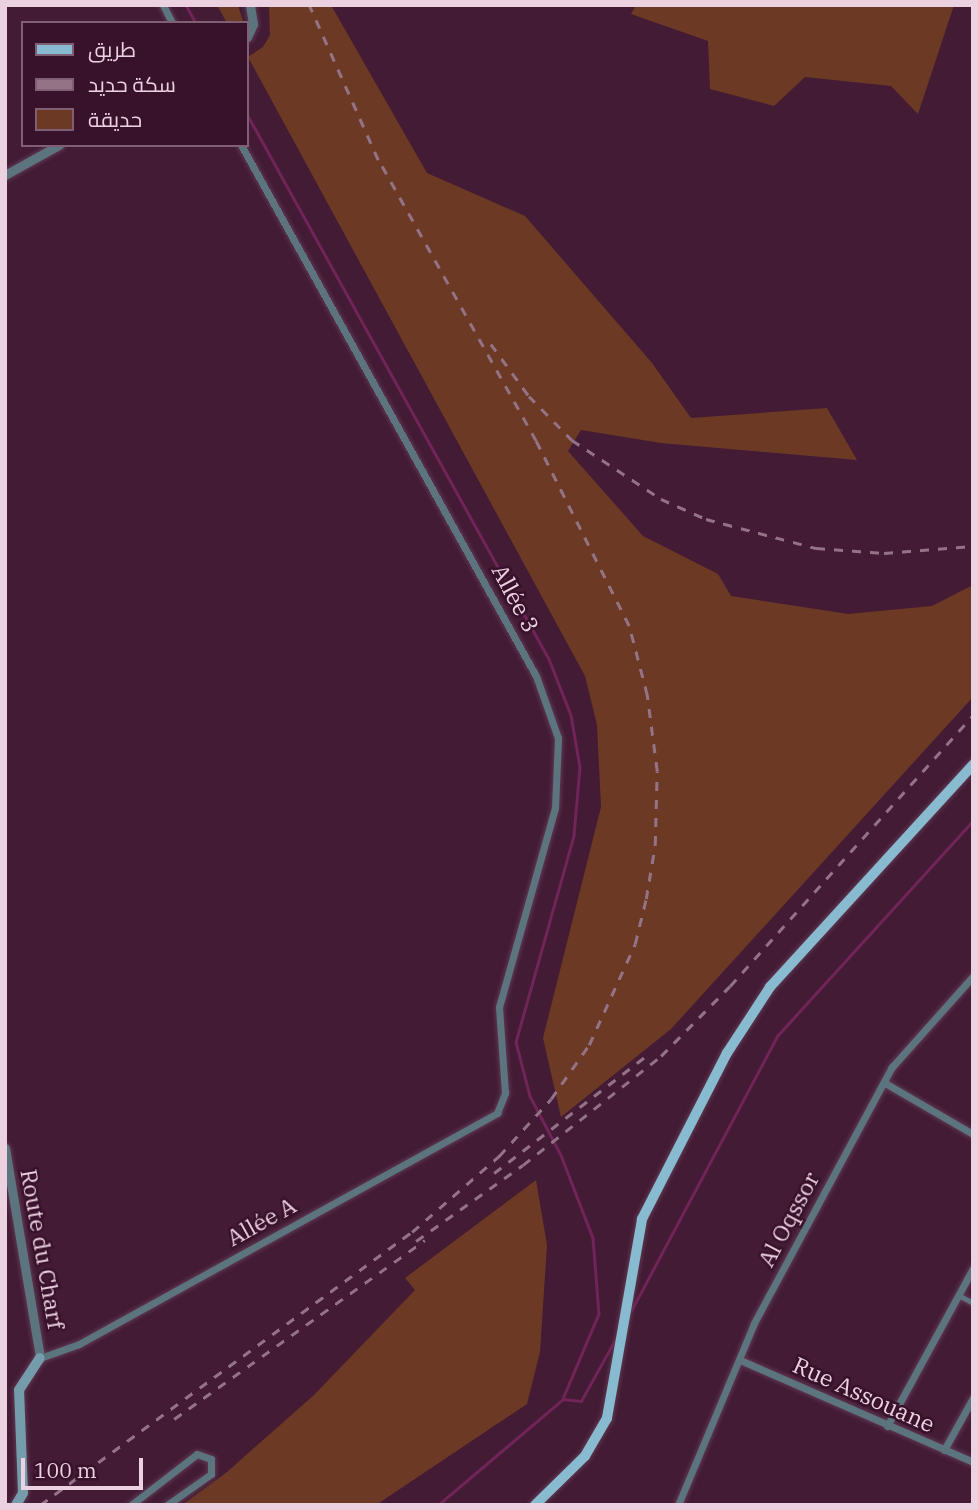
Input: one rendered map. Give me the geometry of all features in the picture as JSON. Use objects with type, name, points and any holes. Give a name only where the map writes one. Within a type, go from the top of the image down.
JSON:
[{"type":"main road","points":[[535,1505],[567,1477],[600,1433],[612,1406],[621,1356],[632,1257],[652,1195],[755,1007],[973,765]]},
{"type":"main road","points":[[16,1505],[23,1493],[19,1390],[40,1358]]},
{"type":"street","points":[[163,5],[171,21]]},
{"type":"street","points":[[248,35],[253,24],[250,5]]},
{"type":"street","points":[[5,175],[55,147]]},
{"type":"street","name":"Allée 3","points":[[242,147],[496,600],[536,676],[558,738],[555,808],[499,1007],[505,1093],[497,1113]]},
{"type":"street","name":"Al Oqssor","points":[[678,1505],[740,1360],[795,1244],[885,1083],[906,1051],[973,976]]},
{"type":"street","points":[[885,1083],[973,1134]]},
{"type":"street","name":"Allée A","points":[[40,1358],[79,1343],[497,1113]]},
{"type":"street","name":"Route du Charf","points":[[5,1148],[10,1196],[40,1358]]},
{"type":"street","points":[[887,1426],[973,1268]]},
{"type":"street","points":[[958,1295],[973,1303]]},
{"type":"street","name":"Rue Assouane","points":[[740,1360],[973,1462]]},
{"type":"street","points":[[944,1450],[973,1398]]},
{"type":"street","points":[[131,1505],[197,1454],[207,1455],[214,1464],[211,1474],[167,1505]]},
{"type":"green space","points":[[217,5],[238,5],[243,21],[226,21]]},
{"type":"green space","points":[[269,5],[331,5],[427,173],[525,216],[652,363],[691,418],[827,408],[857,460],[661,443],[581,430],[568,451],[643,536],[718,574],[731,596],[848,614],[932,606],[973,585],[973,697],[671,1029],[561,1117],[543,1038],[601,807],[597,725],[585,676],[248,57],[263,47],[270,35]]},
{"type":"green space","points":[[636,5],[954,5],[918,114],[891,86],[805,77],[774,106],[710,89],[708,41],[631,14]]},
{"type":"green space","points":[[536,1180],[547,1245],[540,1352],[527,1404],[376,1505],[182,1505],[227,1472],[314,1395],[415,1290],[405,1278]]},
{"type":"waterway","points":[[186,5],[195,21]]},
{"type":"waterway","points":[[248,116],[549,659],[571,715],[580,767],[574,836],[516,1042],[530,1096],[561,1155],[593,1238],[599,1314],[563,1399]]},
{"type":"waterway","points":[[631,1311],[778,1035],[973,821]]},
{"type":"waterway","points":[[438,1505],[563,1399],[581,1401],[616,1338]]},
{"type":"railway","points":[[40,1505],[412,1232],[499,1156],[551,1099],[589,1045],[635,944],[646,899],[655,845],[657,771],[647,695],[629,626],[536,441],[378,160],[309,5]]},
{"type":"railway","points":[[491,344],[529,396],[572,440],[661,499],[706,519],[816,548],[884,553],[973,546]]},
{"type":"railway","points":[[416,1241],[523,1165],[661,1056],[730,986],[973,715]]},
{"type":"railway","points":[[494,1173],[647,1055]]},
{"type":"railway","points":[[174,1419],[425,1240]]}]
